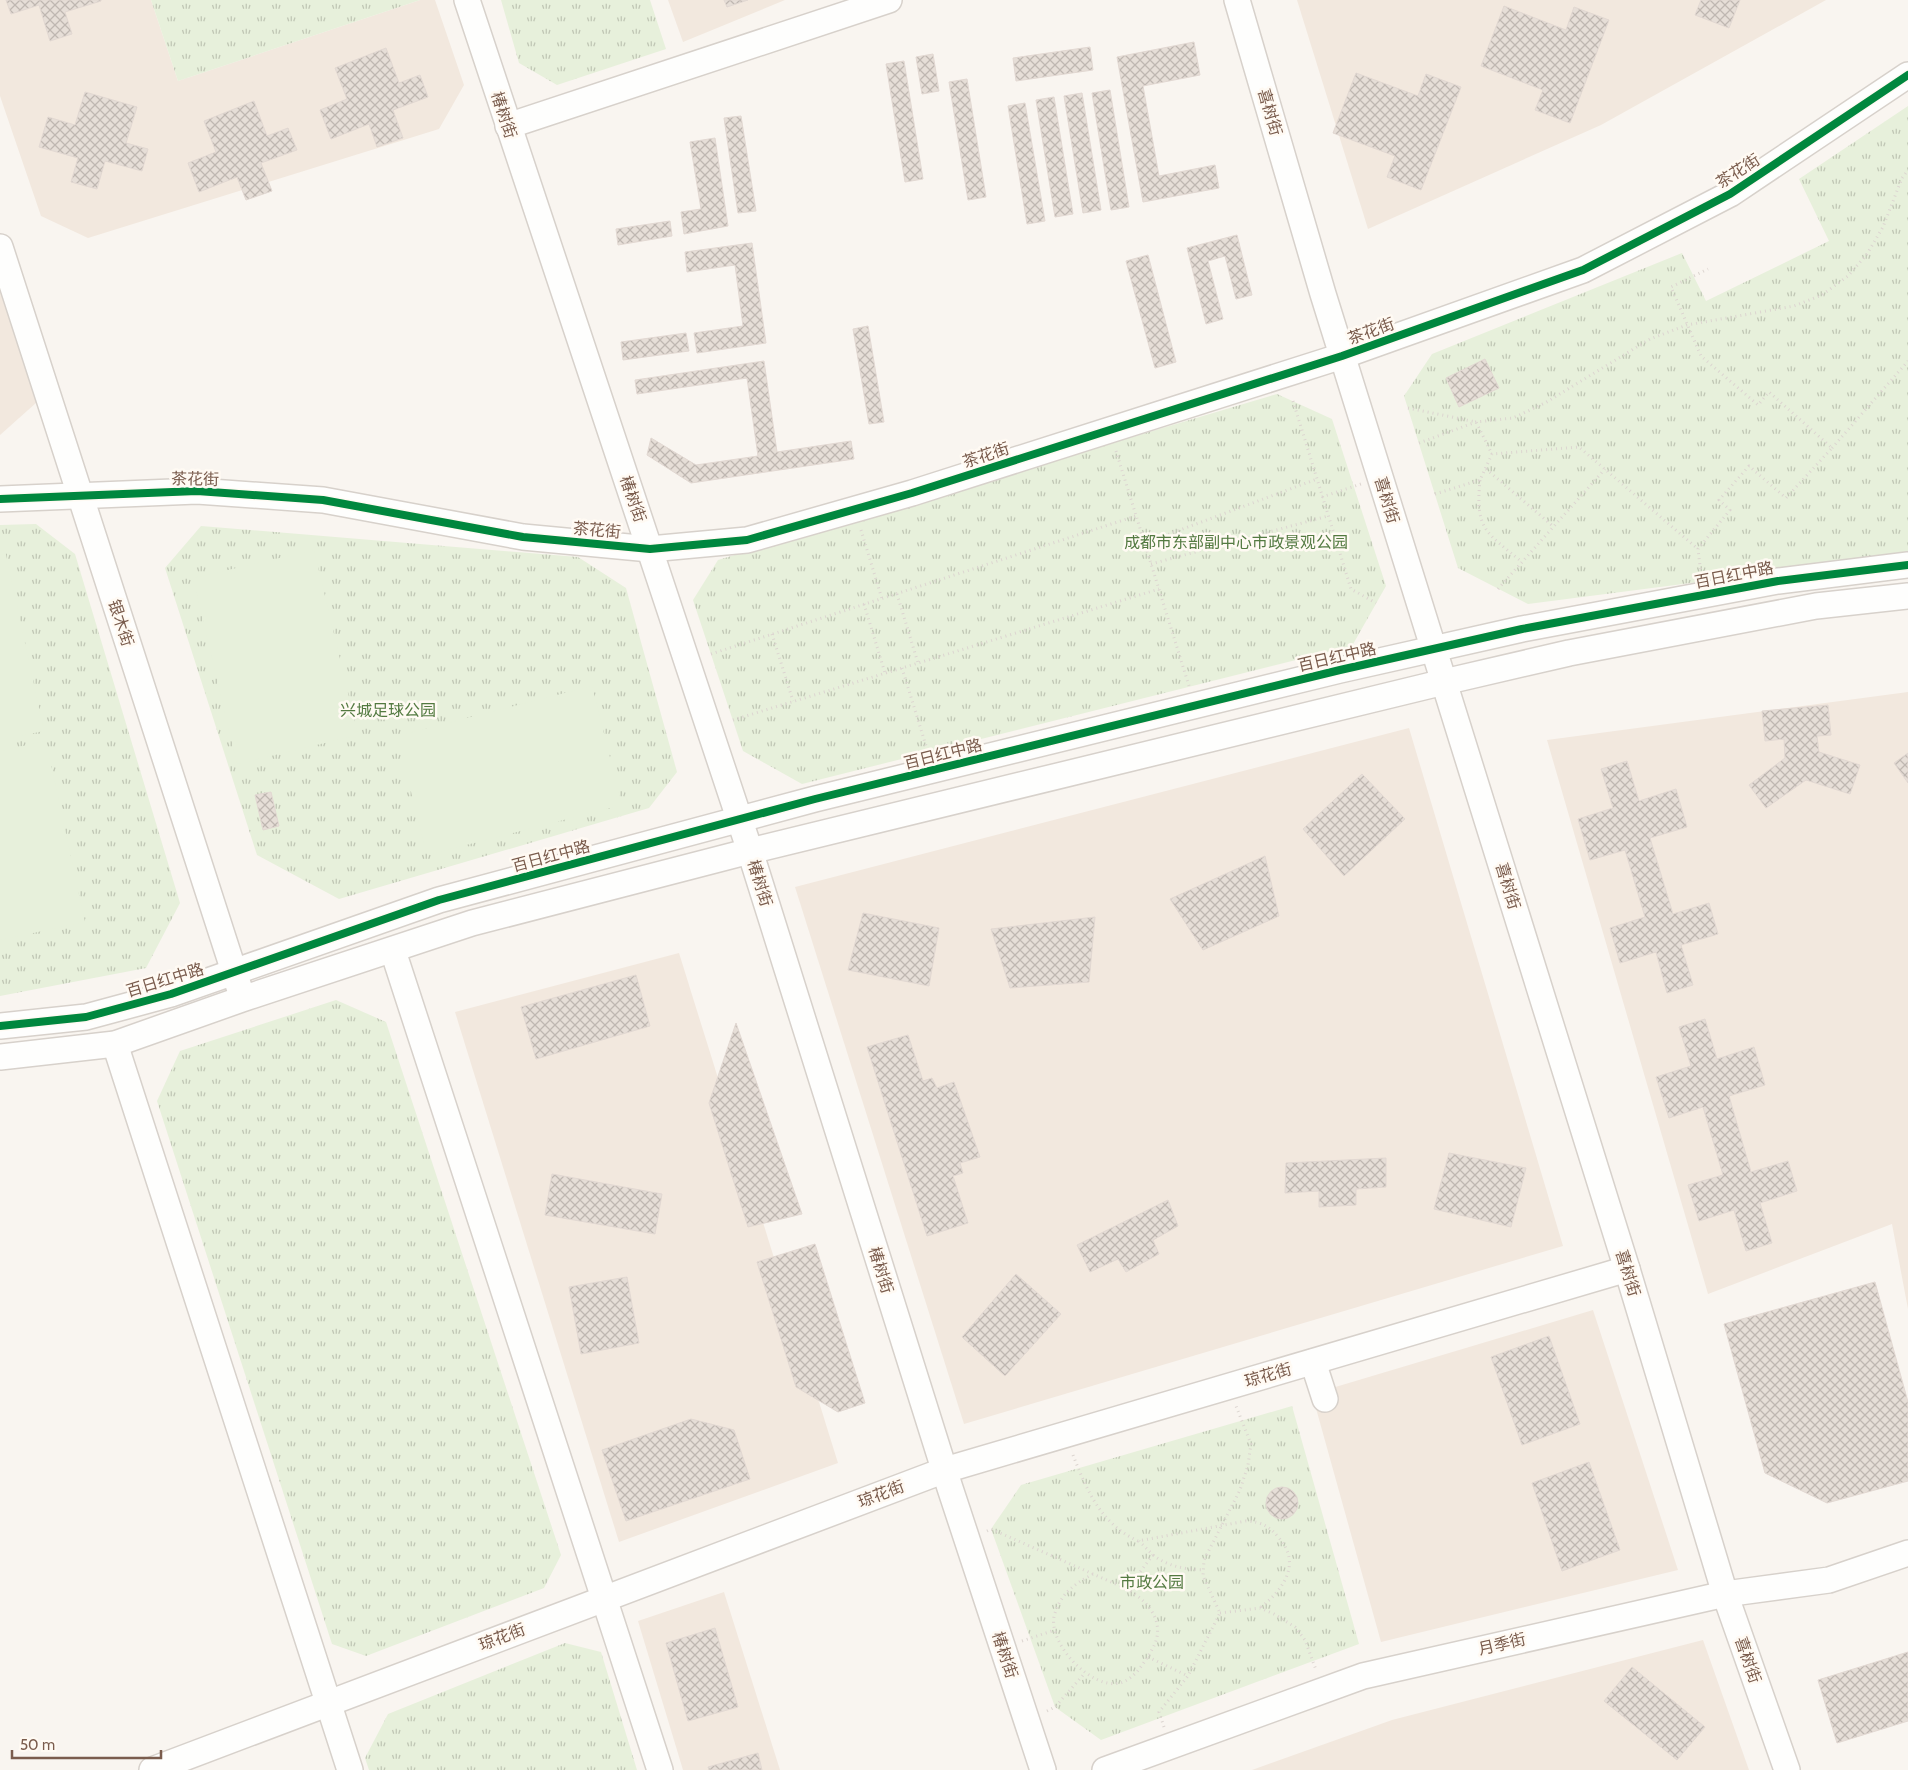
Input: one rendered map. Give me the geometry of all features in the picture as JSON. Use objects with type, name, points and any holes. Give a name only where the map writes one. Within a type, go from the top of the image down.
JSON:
[{"type":"street","name":"椿树街","points":[[467,0],[750,851],[966,1538],[1043,1770]]},
{"type":"street","points":[[508,126],[889,0]]},
{"type":"street","name":"喜树街","points":[[1237,0],[1342,356],[1627,1269],[1725,1594],[1787,1770]]},
{"type":"street","name":"茶花街","points":[[0,499],[197,491],[323,500],[523,537],[650,549],[747,540],[912,493],[1342,356],[1583,270],[1730,194],[1908,74]]},
{"type":"street","name":"银木街","points":[[0,247],[242,999]]},
{"type":"street","name":"百日红中路","points":[[0,1026],[86,1017],[171,994],[439,900],[739,820],[1340,670],[1522,629],[1778,580],[1908,565]]},
{"type":"street","points":[[0,1057],[114,1044],[242,999],[393,951],[472,923],[750,851],[1444,682],[1568,653],[1807,607],[1908,596]]},
{"type":"street","points":[[393,951],[660,1770]]},
{"type":"street","points":[[114,1044],[350,1770]]},
{"type":"street","name":"琼花街","points":[[152,1770],[945,1470],[1627,1269]]},
{"type":"street","points":[[1313,1362],[1325,1399]]},
{"type":"street","name":"月季街","points":[[1105,1770],[1363,1676],[1725,1594],[1829,1580],[1908,1553]]},
{"type":"path","points":[[1418,443],[1476,422],[1513,418],[1545,403],[1650,339],[1687,325],[1794,306],[1822,295],[1848,276],[1867,254],[1883,227],[1902,178],[1908,170]]},
{"type":"path","points":[[1708,270],[1671,287],[1702,356],[1758,405],[1769,392],[1832,448]]},
{"type":"path","points":[[1698,550],[1730,510],[1719,500],[1748,466],[1786,498],[1908,361]]},
{"type":"path","points":[[1293,401],[1351,589],[1376,603]]},
{"type":"path","points":[[1408,408],[1476,422]]},
{"type":"path","points":[[1476,422],[1492,454],[1480,480],[1478,506],[1481,524],[1490,535],[1522,562]]},
{"type":"path","points":[[1114,443],[1189,687]]},
{"type":"path","points":[[1492,454],[1579,447],[1698,550],[1702,581]]},
{"type":"path","points":[[1486,468],[1554,527]]},
{"type":"path","points":[[1498,589],[1605,469]]},
{"type":"path","points":[[1322,497],[1380,478]]},
{"type":"path","points":[[1145,543],[1317,479]]},
{"type":"path","points":[[1435,494],[1480,480]]},
{"type":"path","points":[[711,654],[1136,516]]},
{"type":"path","points":[[1151,564],[1328,516]]},
{"type":"path","points":[[860,528],[882,599]]},
{"type":"path","points":[[733,720],[1159,588]]},
{"type":"path","points":[[896,594],[918,663]]},
{"type":"path","points":[[864,604],[885,672]]},
{"type":"path","points":[[772,634],[793,701]]},
{"type":"path","points":[[902,668],[928,752]]},
{"type":"path","points":[[1220,1613],[1203,1576],[1204,1560],[1240,1490],[1248,1465],[1251,1444],[1228,1387]]},
{"type":"path","points":[[1064,1435],[1084,1484],[1106,1519],[1122,1533],[1138,1541],[1162,1561],[1180,1569],[1204,1570]]},
{"type":"path","points":[[1138,1541],[1246,1521],[1260,1522],[1271,1528],[1290,1555],[1290,1567],[1284,1584],[1274,1597],[1260,1608],[1220,1613]]},
{"type":"path","points":[[966,1538],[992,1529],[1127,1589],[1139,1596],[1150,1606],[1156,1623],[1157,1636],[1148,1656],[1132,1676],[1119,1683],[1104,1682],[1085,1673],[1065,1651],[1055,1630],[1054,1619],[1065,1593],[1076,1582],[1093,1574]]},
{"type":"path","points":[[1127,1589],[1153,1554]]},
{"type":"path","points":[[1260,1608],[1295,1627],[1305,1640],[1323,1690]]},
{"type":"path","points":[[1171,1746],[1159,1712],[1188,1676],[1220,1613]]},
{"type":"path","points":[[1002,1647],[1055,1630]]},
{"type":"path","points":[[1148,1656],[1188,1676]]},
{"type":"path","points":[[1028,1723],[1055,1707],[1085,1673]]},
{"type":"shaded area","points":[[0,0],[151,0],[178,81],[420,0],[435,0],[464,85],[439,129],[88,238],[41,216],[0,96]]},
{"type":"shaded area","points":[[668,0],[785,0],[683,42]]},
{"type":"shaded area","points":[[1297,0],[1826,0],[1601,125],[1368,229]]},
{"type":"shaded area","points":[[0,263],[46,394],[0,435]]},
{"type":"shaded area","points":[[1908,692],[1908,1309],[1892,1224],[1708,1294],[1547,740]]},
{"type":"shaded area","points":[[1409,728],[1563,1246],[964,1424],[795,887]]},
{"type":"shaded area","points":[[679,953],[838,1463],[619,1542],[455,1012]]},
{"type":"shaded area","points":[[1593,1310],[1678,1570],[1381,1642],[1312,1394]]},
{"type":"shaded area","points":[[724,1592],[780,1770],[683,1770],[638,1621]]},
{"type":"shaded area","points":[[1703,1640],[1749,1770],[1252,1770],[1392,1720]]},
{"type":"green space","points":[[151,0],[420,0],[178,81]]},
{"type":"green space","points":[[501,0],[650,0],[666,49],[557,85],[519,63]]},
{"type":"green space","points":[[1908,106],[1908,555],[1528,604],[1458,568],[1404,396],[1432,354],[1682,253],[1706,301],[1829,241],[1799,179]]},
{"type":"green space","name":"成都市东部副中心市政景观公园","points":[[1277,394],[1332,419],[1386,586],[1352,646],[802,784],[743,751],[693,600],[718,560]]},
{"type":"green space","points":[[36,524],[75,554],[180,903],[146,968],[0,996],[0,525]]},
{"type":"green space","name":"兴城足球公园","points":[[201,526],[578,557],[626,588],[677,772],[649,808],[339,899],[257,855],[165,568]]},
{"type":"green space","points":[[5,550],[44,731],[0,740],[0,551]]},
{"type":"green space","points":[[314,550],[358,735],[237,764],[193,578]]},
{"type":"green space","points":[[592,686],[622,805],[427,855],[397,736]]},
{"type":"green space","points":[[46,741],[85,922],[0,940],[0,751]]},
{"type":"green space","points":[[336,1000],[386,1022],[561,1555],[544,1588],[366,1656],[332,1644],[157,1101],[180,1051]]},
{"type":"green space","name":"市政公园","points":[[1292,1406],[1359,1644],[1101,1740],[1055,1707],[991,1529],[1021,1485]]},
{"type":"green space","points":[[565,1643],[601,1652],[637,1770],[369,1770],[365,1758],[388,1714]]},
{"type":"building","points":[[6,0],[101,1],[65,12],[72,34],[50,41],[39,5],[11,14]]},
{"type":"building","points":[[724,0],[748,0],[727,7]]},
{"type":"building","points":[[1701,0],[1740,0],[1729,28],[1695,15]]},
{"type":"building","points":[[1504,6],[1566,30],[1574,7],[1609,20],[1570,123],[1535,110],[1543,90],[1481,66]]},
{"type":"building","points":[[1194,42],[1200,75],[1143,86],[1159,176],[1215,165],[1219,188],[1143,202],[1117,57]]},
{"type":"building","points":[[1090,47],[1093,70],[1016,81],[1013,58]]},
{"type":"building","points":[[386,48],[399,83],[420,75],[428,97],[393,110],[403,138],[377,147],[369,124],[331,139],[320,110],[347,99],[335,68]]},
{"type":"building","points":[[933,54],[939,91],[922,94],[916,57]]},
{"type":"building","points":[[904,61],[923,179],[905,182],[886,64]]},
{"type":"building","points":[[1356,73],[1418,96],[1426,74],[1461,87],[1421,190],[1387,177],[1395,156],[1333,133]]},
{"type":"building","points":[[967,79],[986,197],[968,200],[949,82]]},
{"type":"building","points":[[1110,90],[1129,207],[1111,210],[1092,93]]},
{"type":"building","points":[[85,92],[137,107],[126,143],[148,149],[142,171],[105,161],[97,189],[71,182],[78,158],[39,147],[48,117],[75,125]]},
{"type":"building","points":[[1082,93],[1101,210],[1083,213],[1064,96]]},
{"type":"building","points":[[1054,97],[1073,214],[1055,217],[1036,100]]},
{"type":"building","points":[[254,101],[267,136],[288,128],[297,150],[261,163],[272,191],[246,200],[237,177],[199,192],[188,163],[216,152],[204,121]]},
{"type":"building","points":[[1025,103],[1045,221],[1027,224],[1008,106]]},
{"type":"building","points":[[741,116],[756,211],[738,213],[724,118]]},
{"type":"building","points":[[715,138],[728,226],[684,234],[681,212],[701,209],[690,142]]},
{"type":"building","points":[[670,221],[672,236],[618,245],[616,229]]},
{"type":"building","points":[[1237,235],[1252,295],[1236,299],[1225,256],[1208,261],[1223,319],[1206,324],[1187,248]]},
{"type":"building","points":[[752,243],[766,343],[697,353],[694,333],[743,326],[735,265],[687,272],[685,252]]},
{"type":"building","points":[[1148,255],[1176,362],[1155,368],[1126,261]]},
{"type":"building","points":[[868,326],[884,422],[869,424],[853,329]]},
{"type":"building","points":[[686,333],[689,351],[623,360],[621,342]]},
{"type":"building","points":[[1485,359],[1499,388],[1459,407],[1446,378]]},
{"type":"building","points":[[764,361],[777,452],[851,441],[854,459],[691,483],[647,455],[651,438],[696,465],[758,456],[747,378],[637,394],[635,380]]},
{"type":"building","points":[[1828,705],[1831,735],[1817,736],[1819,752],[1860,765],[1850,794],[1806,780],[1766,808],[1749,785],[1785,758],[1784,739],[1765,741],[1762,711]]},
{"type":"building","points":[[1908,753],[1908,783],[1894,763]]},
{"type":"building","points":[[1627,761],[1639,801],[1676,789],[1687,827],[1650,838],[1673,914],[1709,903],[1718,934],[1681,945],[1693,985],[1667,993],[1656,952],[1620,963],[1610,928],[1645,917],[1625,850],[1590,860],[1578,819],[1613,808],[1601,769]]},
{"type":"building","points":[[1362,774],[1405,819],[1344,876],[1303,829]]},
{"type":"building","points":[[271,792],[279,826],[263,830],[255,795]]},
{"type":"building","points":[[1265,856],[1279,916],[1203,950],[1170,899]]},
{"type":"building","points":[[863,913],[939,928],[929,986],[848,970]]},
{"type":"building","points":[[1095,917],[1089,982],[1010,988],[991,929]]},
{"type":"building","points":[[636,975],[650,1026],[536,1059],[521,1007]]},
{"type":"building","points":[[1705,1019],[1717,1059],[1754,1047],[1765,1085],[1729,1096],[1751,1172],[1788,1161],[1797,1191],[1760,1203],[1772,1243],[1746,1251],[1734,1210],[1699,1221],[1688,1185],[1723,1175],[1703,1107],[1669,1118],[1656,1077],[1691,1066],[1679,1027]]},
{"type":"building","points":[[736,1023],[802,1214],[748,1227],[709,1103]]},
{"type":"building","points":[[908,1035],[923,1081],[932,1078],[937,1088],[954,1082],[980,1157],[960,1163],[963,1173],[953,1176],[968,1223],[927,1236],[867,1047]]},
{"type":"building","points":[[1449,1153],[1526,1168],[1511,1227],[1434,1209]]},
{"type":"building","points":[[1386,1158],[1386,1187],[1356,1189],[1356,1205],[1319,1207],[1319,1191],[1285,1193],[1286,1163]]},
{"type":"building","points":[[552,1174],[662,1194],[655,1234],[545,1215]]},
{"type":"building","points":[[1168,1200],[1178,1226],[1153,1240],[1159,1254],[1126,1272],[1118,1259],[1090,1272],[1077,1245]]},
{"type":"building","points":[[815,1244],[865,1403],[838,1412],[796,1387],[757,1262]]},
{"type":"building","points":[[1016,1274],[1061,1314],[1005,1376],[962,1337]]},
{"type":"building","points":[[627,1277],[639,1343],[581,1354],[569,1287]]},
{"type":"building","points":[[1875,1282],[1908,1402],[1908,1481],[1827,1503],[1765,1473],[1724,1324]]},
{"type":"building","points":[[1549,1336],[1580,1424],[1522,1445],[1491,1357]]},
{"type":"building","points":[[691,1419],[734,1430],[750,1479],[626,1521],[602,1450]]},
{"type":"building","points":[[1589,1462],[1620,1550],[1562,1571],[1532,1483]]},
{"type":"building","points":[[1282,1487],[1288,1488],[1293,1492],[1297,1497],[1297,1509],[1293,1514],[1288,1518],[1282,1519],[1276,1518],[1271,1514],[1267,1509],[1266,1503],[1267,1497],[1271,1492],[1276,1488]]},
{"type":"building","points":[[715,1628],[738,1707],[688,1721],[666,1643]]},
{"type":"building","points":[[1908,1652],[1908,1721],[1837,1743],[1818,1680]]},
{"type":"building","points":[[1632,1667],[1705,1727],[1677,1760],[1604,1701]]},
{"type":"building","points":[[758,1753],[762,1770],[709,1770],[708,1767]]},
{"type":"cycle path","points":[[0,499],[197,491],[323,500],[523,537],[650,549],[747,540],[912,493],[1342,356],[1583,270],[1730,194],[1908,75]]},
{"type":"cycle path","points":[[0,1026],[86,1017],[171,994],[439,900],[815,799],[1340,670],[1522,629],[1778,581],[1908,565]]}]
